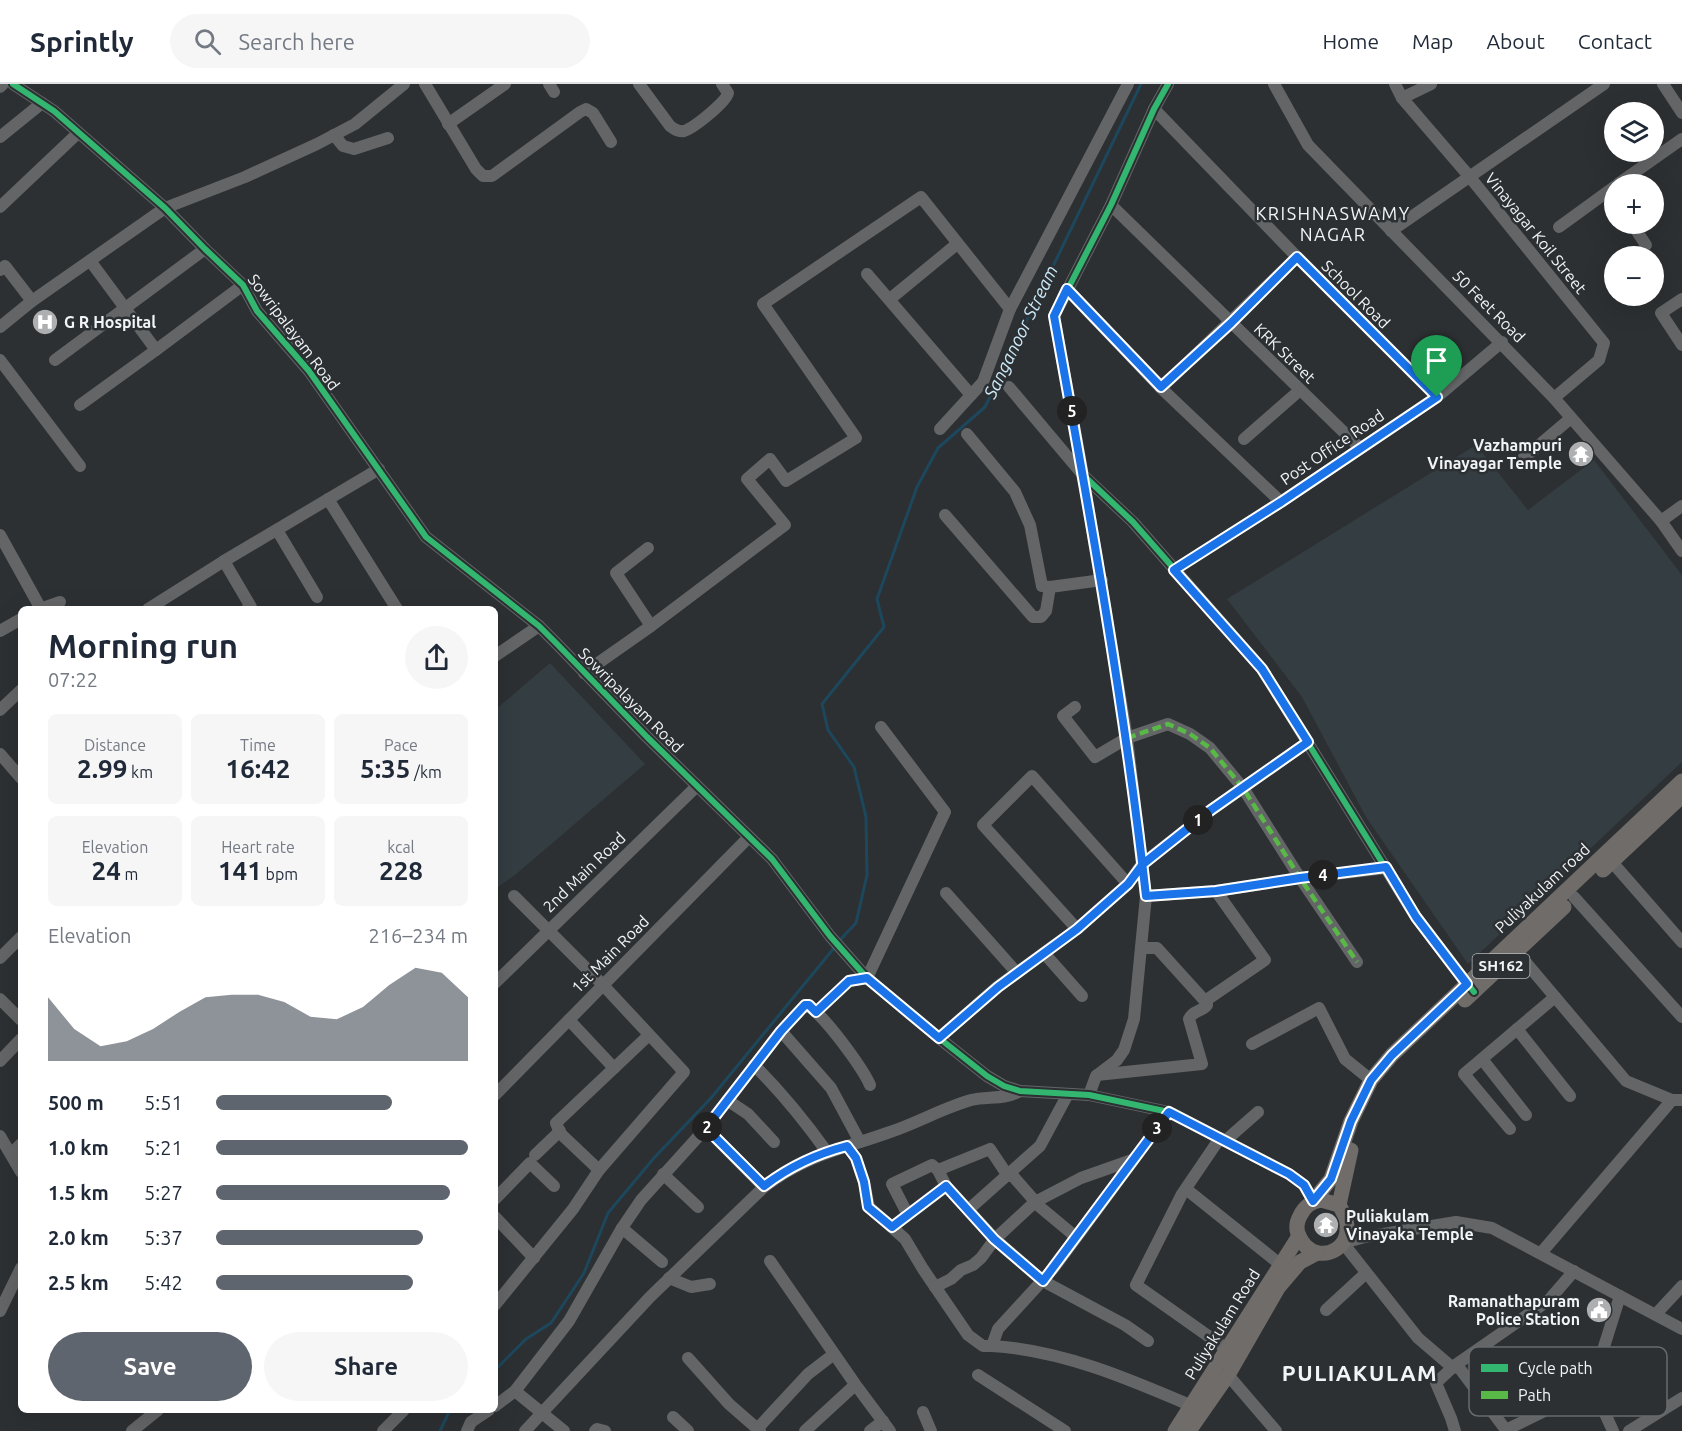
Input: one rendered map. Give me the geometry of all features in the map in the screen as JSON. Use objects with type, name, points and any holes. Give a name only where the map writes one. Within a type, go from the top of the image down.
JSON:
[{"type":"main road","name":"Puliyakulam road","points":[[1339,1205],[1349,1156],[1361,1121],[1375,1092],[1395,1066],[1470,988],[1682,781]]},
{"type":"main road","name":"Puliyakulam road","points":[[1299,1236],[1297,1229],[1300,1215],[1331,1179],[1351,1121],[1371,1080],[1392,1055],[1470,988],[1517,952],[1682,796]]},
{"type":"main road","points":[[1299,1236],[1303,1244],[1317,1252],[1331,1252],[1343,1243],[1348,1228],[1347,1219],[1339,1205],[1327,1200],[1313,1201]]},
{"type":"main road","name":"Puliyakulam Road","points":[[1175,1431],[1233,1354],[1281,1264],[1299,1236]]},
{"type":"main road","points":[[1233,1354],[1278,1288],[1300,1262],[1317,1252]]},
{"type":"main road","name":"Puliyakulam Road","points":[[1189,1431],[1228,1375],[1233,1354]]},
{"type":"street","points":[[0,87],[3,84]]},
{"type":"street","name":"Sowripalayam Road","points":[[13,84],[78,133],[165,208],[243,285],[257,311],[309,371],[426,537],[539,626],[584,674],[772,860],[830,936],[867,978],[987,1076],[1004,1086],[1020,1091],[1089,1095],[1169,1112],[1289,1174],[1304,1185],[1313,1201]]},
{"type":"street","points":[[0,327],[32,301],[91,262],[165,208],[245,177],[334,135],[355,124],[404,84]]},
{"type":"street","points":[[425,84],[476,169],[483,176],[492,176],[580,112],[586,110],[593,113],[611,142]]},
{"type":"street","points":[[448,124],[505,84]]},
{"type":"street","points":[[639,84],[670,126],[677,131],[684,131],[726,100],[728,93],[722,84]]},
{"type":"street","points":[[940,429],[983,382],[1010,309],[1128,84]]},
{"type":"street","points":[[1089,1095],[1096,1076],[1118,1060],[1128,1041],[1134,1019],[1146,896],[1127,738],[1102,580],[1054,316],[1111,205],[1154,109],[1168,84]]},
{"type":"street","name":"50 Feet Road","points":[[1275,84],[1308,145],[1554,398],[1661,520],[1682,551]]},
{"type":"street","name":"Vinayagar Koil Street","points":[[1395,84],[1402,98],[1469,176],[1604,343],[1599,360],[1554,398]]},
{"type":"street","points":[[1402,98],[1431,84]]},
{"type":"street","points":[[1390,231],[1604,84]]},
{"type":"street","points":[[1663,84],[1682,113]]},
{"type":"street","points":[[0,137],[42,104]]},
{"type":"street","name":"School Road","points":[[1154,109],[1437,397]]},
{"type":"street","points":[[0,207],[78,133]]},
{"type":"street","points":[[334,135],[343,146],[354,149],[388,138]]},
{"type":"street","points":[[1635,174],[1682,139]]},
{"type":"street","points":[[584,674],[785,525],[747,479],[770,459],[786,481],[856,438],[763,304],[921,197],[1010,309]]},
{"type":"street","points":[[1559,227],[1604,197]]},
{"type":"street","name":"KRK Street","points":[[1111,205],[1360,448]]},
{"type":"street","points":[[1639,234],[1646,245]]},
{"type":"street","points":[[890,299],[957,244]]},
{"type":"street","points":[[55,360],[205,249]]},
{"type":"street","points":[[1161,387],[1231,323],[1297,257]]},
{"type":"street","points":[[91,262],[156,350]]},
{"type":"street","points":[[0,270],[5,266],[32,301]]},
{"type":"street","points":[[867,274],[971,395]]},
{"type":"street","points":[[80,405],[243,285]]},
{"type":"street","points":[[1067,289],[1161,387],[1281,502]]},
{"type":"street","points":[[1682,299],[1661,313],[1682,345]]},
{"type":"street","name":"Post Office Road","points":[[1174,570],[1281,502],[1437,397],[1502,342]]},
{"type":"street","points":[[0,360],[80,466]]},
{"type":"street","points":[[1009,387],[1083,475],[1133,522],[1262,669],[1416,917],[1470,988]]},
{"type":"street","points":[[1244,438],[1300,390]]},
{"type":"street","points":[[1519,462],[1571,418]]},
{"type":"street","points":[[967,434],[1015,492],[1030,525],[1042,586],[1102,580]]},
{"type":"street","points":[[153,606],[224,561],[379,470]]},
{"type":"street","points":[[328,499],[395,606]]},
{"type":"street","points":[[1661,520],[1682,506]]},
{"type":"street","points":[[945,514],[1033,617],[1041,617],[1046,611],[1050,587]]},
{"type":"street","points":[[277,530],[317,597]]},
{"type":"street","points":[[0,535],[38,606]]},
{"type":"street","points":[[648,548],[616,573],[651,626]]},
{"type":"street","points":[[224,561],[249,606]]},
{"type":"street","points":[[49,606],[60,602]]},
{"type":"street","points":[[0,631],[18,621]]},
{"type":"street","points":[[498,654],[539,626]]},
{"type":"street","points":[[0,710],[18,693]]},
{"type":"street","points":[[1075,707],[1063,716],[1095,757],[1127,738],[1168,724],[1190,734],[1210,748],[1243,788],[1357,962]]},
{"type":"street","points":[[816,1012],[849,981],[867,978],[945,812],[881,727]]},
{"type":"street","points":[[939,1038],[998,987],[1077,929],[1128,884],[1143,864],[1211,810],[1308,742]]},
{"type":"street","points":[[0,754],[18,775]]},
{"type":"street","points":[[1077,929],[983,825],[1032,776],[1128,884]]},
{"type":"street","name":"2nd Main Road","points":[[498,980],[697,786]]},
{"type":"street","name":"1st Main Road","points":[[498,1092],[750,837]]},
{"type":"street","points":[[1612,862],[1682,942]]},
{"type":"street","points":[[1146,896],[1216,891],[1386,867]]},
{"type":"street","points":[[1205,1001],[1265,960],[1216,891]]},
{"type":"street","points":[[946,893],[1017,973]]},
{"type":"street","points":[[498,1301],[573,1209],[599,1170],[684,1072],[514,896]]},
{"type":"street","points":[[1574,897],[1682,1017]]},
{"type":"street","points":[[0,958],[18,940]]},
{"type":"street","points":[[1096,1076],[1202,1064],[1189,1019],[1192,1013],[1205,1008],[1207,1005],[1205,1001],[1157,948],[1141,948]]},
{"type":"street","points":[[1517,952],[1626,1081],[1677,1100],[1540,1253]]},
{"type":"street","points":[[1044,953],[1082,996]]},
{"type":"street","points":[[1510,1129],[1464,1074],[1555,997]]},
{"type":"street","points":[[0,999],[18,1017]]},
{"type":"street","points":[[498,1404],[515,1391],[569,1321],[622,1228],[641,1200],[706,1128],[781,1031],[805,1005],[809,1005],[816,1012],[855,1059],[870,1085]]},
{"type":"street","points":[[1252,1044],[1319,1008],[1345,1059],[1371,1080]]},
{"type":"street","points":[[569,1020],[614,1068]]},
{"type":"street","points":[[1517,1029],[1570,1096]]},
{"type":"street","points":[[781,1031],[831,1088],[860,1142]]},
{"type":"street","points":[[599,1170],[560,1131],[556,1124],[649,1035]]},
{"type":"street","points":[[0,1061],[18,1042]]},
{"type":"street","points":[[1482,1059],[1526,1114]]},
{"type":"street","points":[[754,1065],[800,1114],[826,1152]]},
{"type":"street","points":[[525,1431],[669,1278],[764,1186],[797,1164],[826,1152],[891,1132],[971,1100],[1013,1095],[1020,1091]]},
{"type":"street","points":[[968,1210],[1040,1146],[1068,1094]]},
{"type":"street","points":[[727,1100],[748,1114],[774,1142]]},
{"type":"street","points":[[992,1346],[998,1329],[1043,1281],[1169,1112]]},
{"type":"street","points":[[1233,1354],[1136,1285],[1186,1189],[1222,1140],[1258,1112]]},
{"type":"street","points":[[706,1128],[764,1186]]},
{"type":"street","points":[[535,1155],[560,1131]]},
{"type":"street","points":[[0,1136],[18,1167]]},
{"type":"street","points":[[847,1146],[856,1158],[868,1207],[905,1239],[968,1335],[983,1346],[1007,1347],[1065,1359],[1124,1377],[1192,1406]]},
{"type":"street","points":[[10,1154],[18,1147]]},
{"type":"street","points":[[938,1170],[990,1149],[1009,1175],[1035,1202],[1076,1237]]},
{"type":"street","points":[[935,1287],[973,1265],[981,1258],[994,1239],[1035,1202],[1081,1178],[1132,1160]]},
{"type":"street","points":[[498,1196],[530,1163],[554,1186]]},
{"type":"street","points":[[908,1215],[892,1184],[932,1165],[938,1170],[946,1186],[994,1239],[1043,1281],[1148,1341]]},
{"type":"street","points":[[663,1174],[698,1207]]},
{"type":"street","points":[[892,1227],[946,1186]]},
{"type":"street","points":[[1186,1189],[1281,1264]]},
{"type":"street","points":[[498,1220],[534,1258]]},
{"type":"street","points":[[1469,1384],[1455,1366],[1418,1338],[1365,1274],[1343,1243],[1365,1237],[1456,1222],[1492,1228],[1682,1329]]},
{"type":"street","points":[[622,1228],[662,1262]]},
{"type":"street","points":[[770,1261],[886,1426],[870,1431]]},
{"type":"street","points":[[1482,1347],[1549,1300],[1574,1271]]},
{"type":"street","points":[[0,1311],[3,1296],[18,1273]]},
{"type":"street","points":[[1326,1310],[1365,1274]]},
{"type":"street","points":[[669,1278],[691,1287],[710,1284]]},
{"type":"street","points":[[1656,1314],[1682,1286]]},
{"type":"street","points":[[1604,1347],[1620,1296]]},
{"type":"street","points":[[687,1358],[729,1404],[758,1430],[808,1374],[834,1354]]},
{"type":"street","points":[[1455,1431],[1436,1383],[1469,1356]]},
{"type":"street","points":[[978,1375],[1065,1431]]},
{"type":"street","points":[[1228,1375],[1276,1431]]},
{"type":"street","points":[[805,1431],[855,1385]]},
{"type":"street","points":[[515,1391],[564,1431]]},
{"type":"street","points":[[1667,1408],[1682,1398]]},
{"type":"street","points":[[923,1412],[931,1431]]},
{"type":"street","points":[[132,1431],[154,1413]]},
{"type":"street","points":[[383,1431],[401,1413]]},
{"type":"street","points":[[467,1431],[471,1422],[484,1413]]},
{"type":"street","points":[[1495,1416],[1506,1430],[1534,1416]]},
{"type":"street","points":[[1606,1416],[1613,1431]]},
{"type":"street","points":[[1634,1430],[1655,1416]]},
{"type":"street","points":[[673,1417],[688,1431]]},
{"type":"street","points":[[595,1431],[605,1431]]},
{"type":"shaded area","points":[[1476,445],[1528,510],[1594,460],[1682,575],[1682,762],[1468,964],[1366,817],[1302,697],[1227,599]]},
{"type":"shaded area","points":[[550,663],[645,764],[498,887],[498,707]]},
{"type":"waterway","name":"Sanganoor Stream","points":[[840,940],[856,923],[867,875],[866,817],[854,767],[828,730],[822,704],[884,627],[877,599],[917,487],[938,448],[985,407],[1141,84]]},
{"type":"waterway","name":"Sanganoor Stream","points":[[498,1367],[526,1339],[551,1323],[584,1273],[608,1213],[654,1158],[711,1098],[834,948]]},
{"type":"waterway","name":"Sanganoor Stream","points":[[440,1431],[449,1413]]},
{"type":"marked path","points":[[1127,738],[1168,724],[1190,734],[1210,748],[1243,788],[1357,962]]},
{"type":"cycle path","points":[[13,84],[54,111],[165,208],[243,285],[257,311],[309,371],[426,537],[539,626],[647,737],[772,859],[830,936],[867,978],[987,1076],[1004,1086],[1020,1091],[1089,1095],[1169,1112],[1289,1174],[1304,1185],[1313,1201]]},
{"type":"cycle path","points":[[1168,84],[1154,109],[1111,205],[1054,316],[1083,475],[1133,522],[1262,669],[1416,917],[1474,992]]},
{"type":"place","name":"G R Hospital","points":[[45,322]]},
{"type":"place","name":"Vazhampuri Vinayagar Temple","points":[[1581,454]]},
{"type":"place","name":"Puliakulam Vinayaka Temple","points":[[1326,1225]]},
{"type":"place","name":"Ramanathapuram Police Station","points":[[1599,1310]]},
{"type":"district","name":"KRISHNASWAMY NAGAR","points":[[1333,224]]},
{"type":"district","name":"PULIAKULAM","points":[[1360,1373]]},
{"type":"route","points":[[1437,397],[1281,502],[1174,570],[1262,669],[1308,742],[1211,810],[1143,864],[1128,884],[1077,929],[998,987],[939,1038],[867,978],[849,981],[816,1012],[809,1005],[805,1005],[781,1031],[706,1128],[764,1186],[797,1164],[847,1146],[856,1158],[864,1182],[868,1207],[892,1227],[946,1186],[994,1239],[1043,1281],[1169,1112],[1289,1174],[1304,1185],[1313,1201],[1326,1187],[1341,1153],[1351,1121],[1371,1080],[1392,1055],[1467,984],[1416,917],[1386,867],[1216,891],[1146,896],[1143,864],[1127,738],[1102,580],[1054,316],[1067,289],[1161,387],[1231,323],[1297,257],[1437,397]]}]
